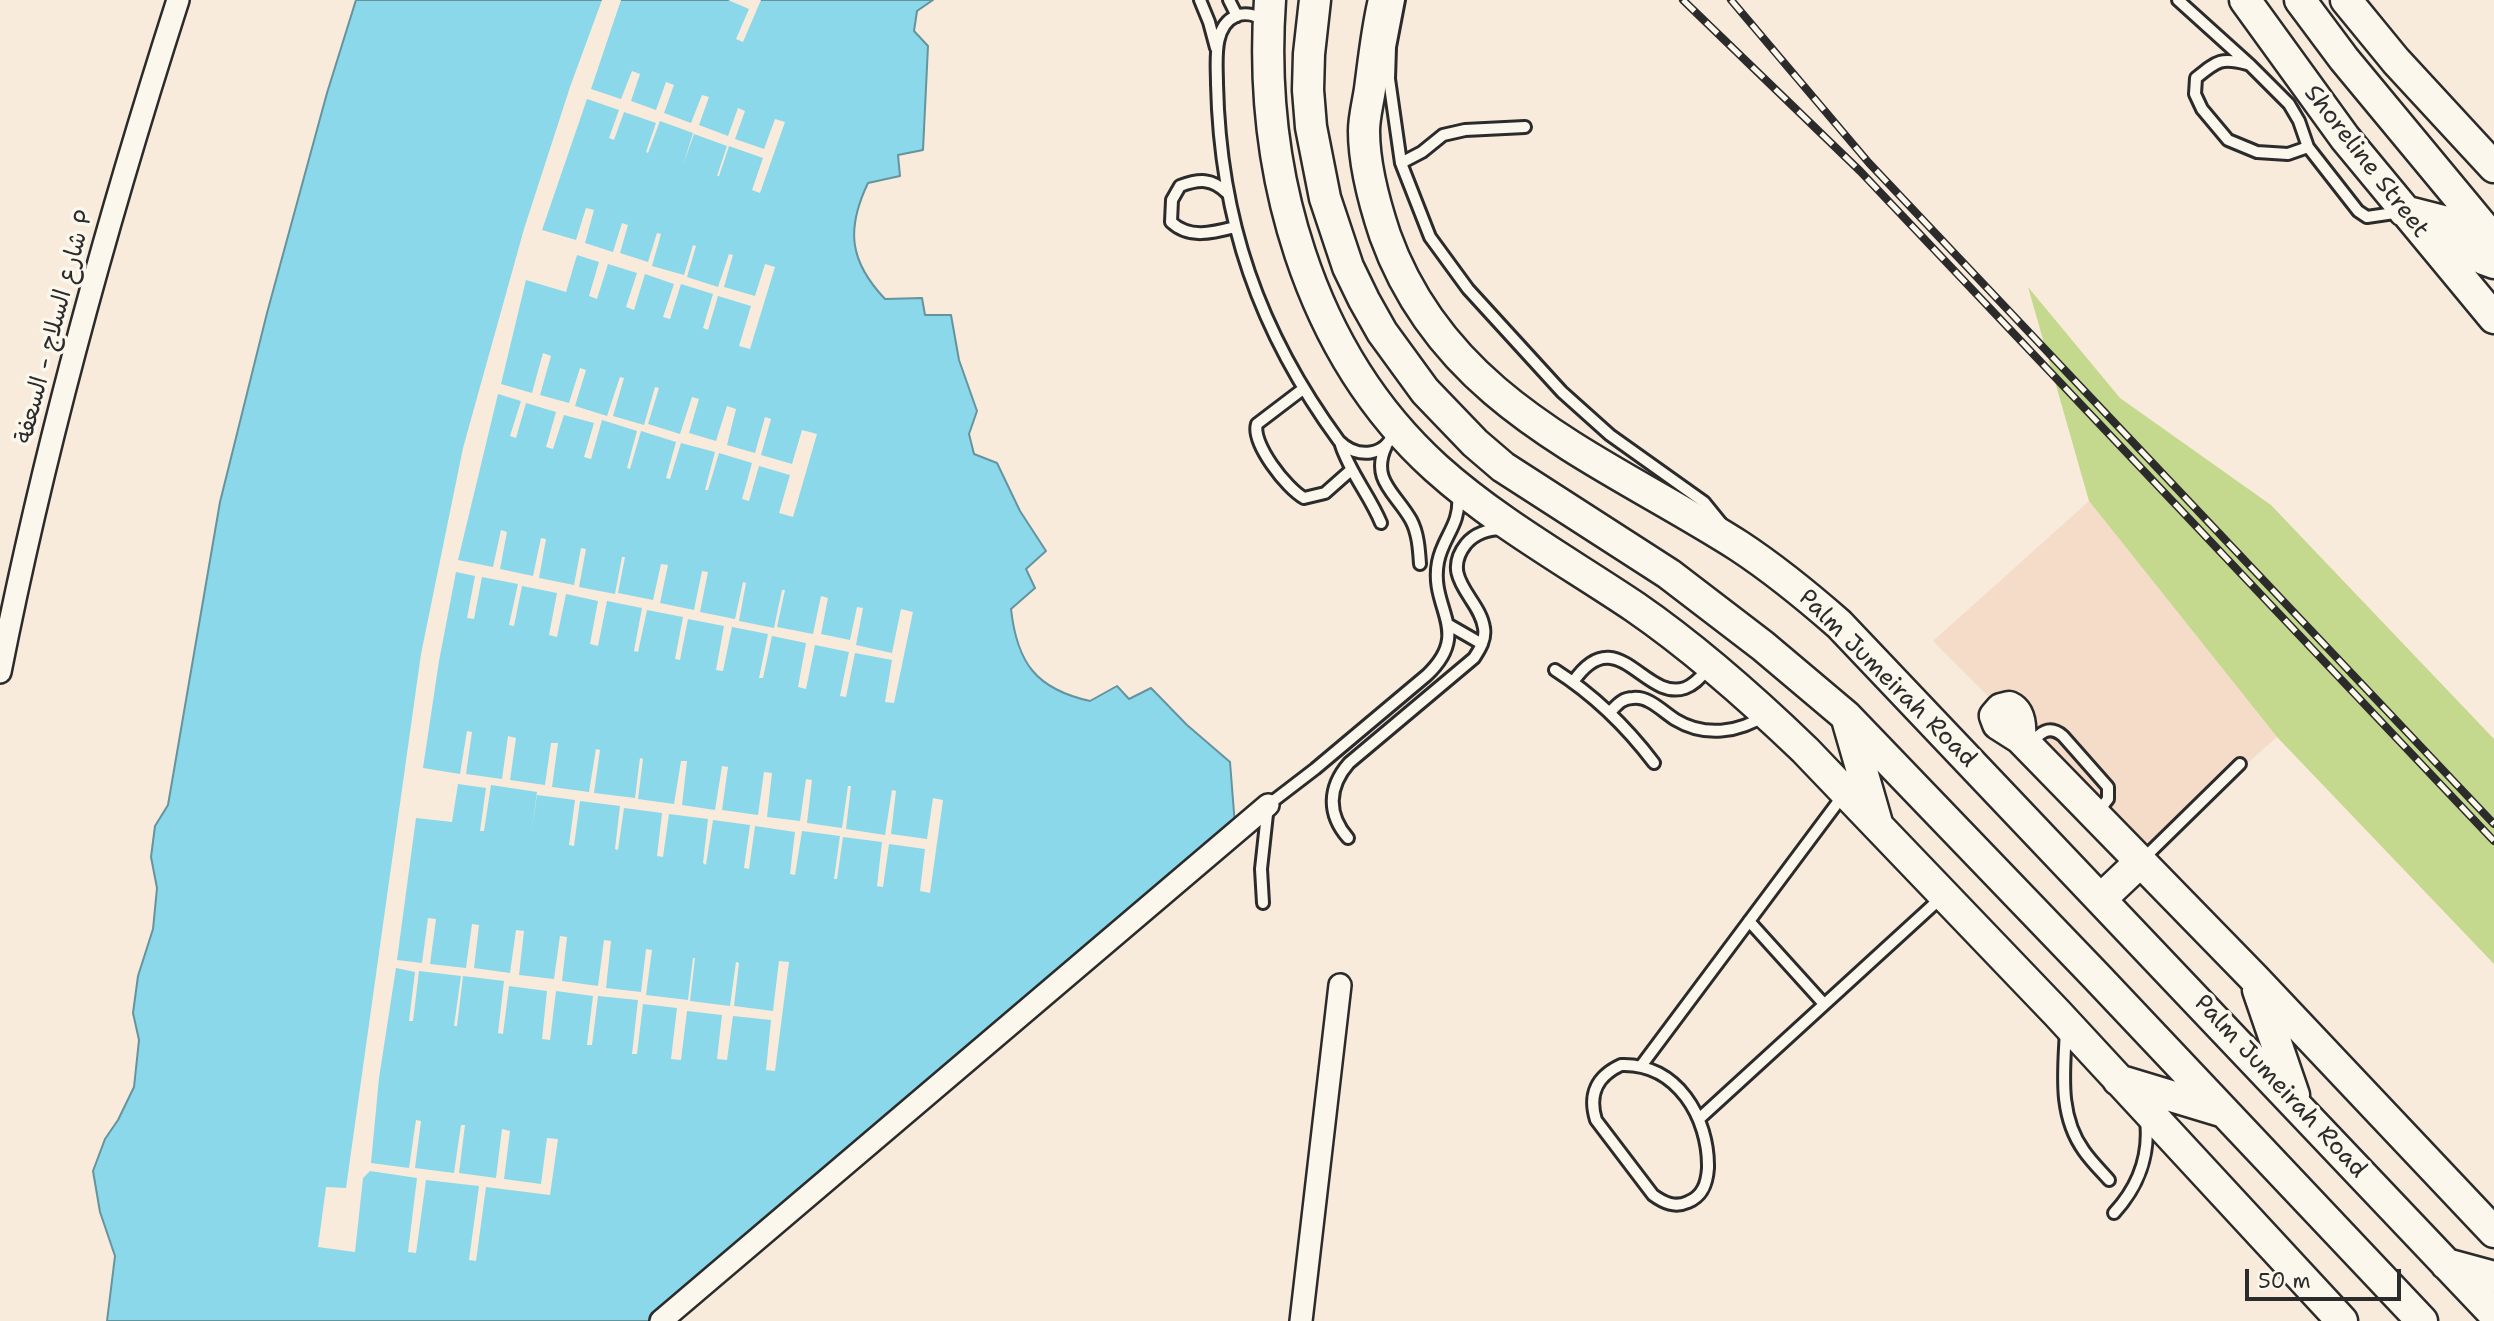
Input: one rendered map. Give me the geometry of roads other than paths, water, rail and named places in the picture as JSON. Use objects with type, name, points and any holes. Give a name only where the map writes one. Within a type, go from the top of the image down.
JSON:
[{"type":"main road","points":[[1271,107],[1287,0]]},
{"type":"main road","points":[[1315,0],[1309,54],[1311,127],[1319,174],[1335,233],[1364,300],[1382,332],[1425,391],[1475,443],[1503,467],[1669,574],[1763,646],[1846,716],[2226,1112],[2422,1321]]},
{"type":"main road","points":[[1364,130],[1361,49],[1368,0]]},
{"type":"main road","name":"Palm Jumeirah Road","points":[[1384,0],[1364,130],[1369,172],[1378,213],[1392,253],[1416,300],[1460,357],[1488,387],[1552,436],[1740,547],[1808,597],[1846,631],[2494,1314]]},
{"type":"main road","name":"Shoreline Street","points":[[2245,0],[2345,138],[2494,318]]},
{"type":"main road","name":"Shoreline Street","points":[[2300,0],[2353,69],[2494,240]]},
{"type":"main road","points":[[2346,0],[2396,61],[2494,167]]},
{"type":"main road","points":[[1270,13],[1268,53],[1274,142],[1287,211],[1308,277],[1322,309],[1390,437],[1516,529],[1638,609],[1712,665],[1767,713],[2067,1024],[2342,1321]]},
{"type":"main road","points":[[2404,211],[2451,223],[2483,259],[2494,263]]},
{"type":"main road","points":[[1846,716],[1878,827]]},
{"type":"main road","points":[[2024,742],[2255,979],[2494,1232]]},
{"type":"main road","points":[[2101,899],[2143,864]]},
{"type":"main road","points":[[2255,979],[2298,1105]]},
{"type":"main road","points":[[2117,1080],[2226,1112]]},
{"type":"main road","points":[[2446,1264],[2494,1277]]},
{"type":"main road","points":[[2379,1276],[2396,1321]]},
{"type":"street","name":"شارع السلاج - السعفة P","points":[[0,673],[39,492],[72,357],[105,235],[178,0]]},
{"type":"street","points":[[661,1321],[1268,805]]},
{"type":"street","points":[[1301,1321],[1340,985]]},
{"type":"lane","points":[[1200,0],[1217,51],[1219,127],[1227,193],[1249,275],[1262,310],[1303,389],[1347,449],[1366,454],[1390,437]]},
{"type":"lane","points":[[1229,0],[1237,16]]},
{"type":"lane","points":[[1309,54],[1327,0]]},
{"type":"lane","points":[[1399,0],[1390,47],[1389,79],[1401,163],[1430,237],[1468,289],[1562,392],[1610,435],[1704,502],[1740,547]]},
{"type":"lane","points":[[2178,0],[2289,104],[2299,121],[2308,148],[2358,211],[2367,217],[2404,211]]},
{"type":"lane","points":[[1217,51],[1224,27],[1237,16],[1270,13]]},
{"type":"lane","points":[[2250,65],[2229,59],[2211,66],[2196,78],[2195,94],[2202,108],[2228,140],[2257,152],[2288,154],[2308,148]]},
{"type":"lane","points":[[1401,163],[1422,152],[1443,135],[1465,130],[1525,127]]},
{"type":"lane","points":[[1227,193],[1218,184],[1211,182],[1180,186],[1172,200],[1171,222],[1187,233],[1208,234],[1235,227]]},
{"type":"lane","points":[[1303,389],[1257,424],[1255,430],[1260,444],[1285,482],[1304,498],[1325,494],[1351,470]]},
{"type":"lane","points":[[1390,437],[1380,466],[1382,477],[1412,521],[1420,564]]},
{"type":"lane","points":[[1339,441],[1351,470],[1381,523]]},
{"type":"lane","points":[[1263,903],[1261,869],[1268,805],[1315,769],[1437,665],[1444,653],[1449,625],[1440,599],[1437,576],[1440,553],[1456,522],[1459,510],[1457,486]]},
{"type":"lane","points":[[1348,838],[1333,814],[1334,786],[1339,774],[1469,664],[1482,644],[1485,627],[1457,573],[1462,549],[1480,532],[1516,529]]},
{"type":"lane","points":[[1449,625],[1482,644]]},
{"type":"lane","points":[[1573,682],[1586,665],[1599,658],[1624,663],[1660,685],[1678,689],[1696,682],[1712,665]]},
{"type":"lane","points":[[1555,670],[1610,712],[1654,763]]},
{"type":"lane","points":[[1610,712],[1622,701],[1643,698],[1678,722],[1717,731],[1742,727],[1767,713]]},
{"type":"lane","points":[[2143,864],[2241,767]]},
{"type":"lane","points":[[1641,1066],[1845,792]]},
{"type":"lane","points":[[1700,1118],[1943,895]]},
{"type":"lane","points":[[1749,922],[1824,1004]]},
{"type":"lane","points":[[2067,1024],[2064,1097],[2067,1116],[2084,1150],[2109,1180]]},
{"type":"lane","points":[[1622,1065],[1641,1066],[1673,1083],[1684,1093],[1700,1118],[1708,1146],[1706,1184],[1692,1201],[1682,1205],[1661,1201],[1653,1195],[1596,1120],[1592,1106],[1593,1093],[1599,1080],[1609,1071],[1622,1065]]},
{"type":"lane","points":[[2114,1213],[2134,1187],[2140,1172],[2146,1141],[2145,1110]]},
{"type":"water","points":[[356,0],[933,0],[917,11],[914,31],[928,46],[923,150],[898,155],[900,176],[868,183],[856,215],[854,230],[858,258],[873,285],[885,299],[922,298],[925,315],[951,315],[959,360],[977,411],[969,434],[974,454],[997,463],[1020,511],[1046,551],[1026,569],[1035,588],[1011,609],[1018,644],[1032,671],[1056,689],[1090,701],[1117,686],[1129,699],[1151,688],[1187,725],[1230,762],[1236,838],[657,1321],[107,1321],[115,1256],[100,1212],[93,1171],[105,1139],[134,1087],[139,1040],[133,1013],[138,976],[153,929],[157,888],[151,857],[155,826],[168,805],[220,502],[267,313],[327,93]]},
{"type":"railway","points":[[1683,0],[1860,171],[2494,841]]},
{"type":"railway","points":[[1731,0],[1869,163],[2494,824]]}]
